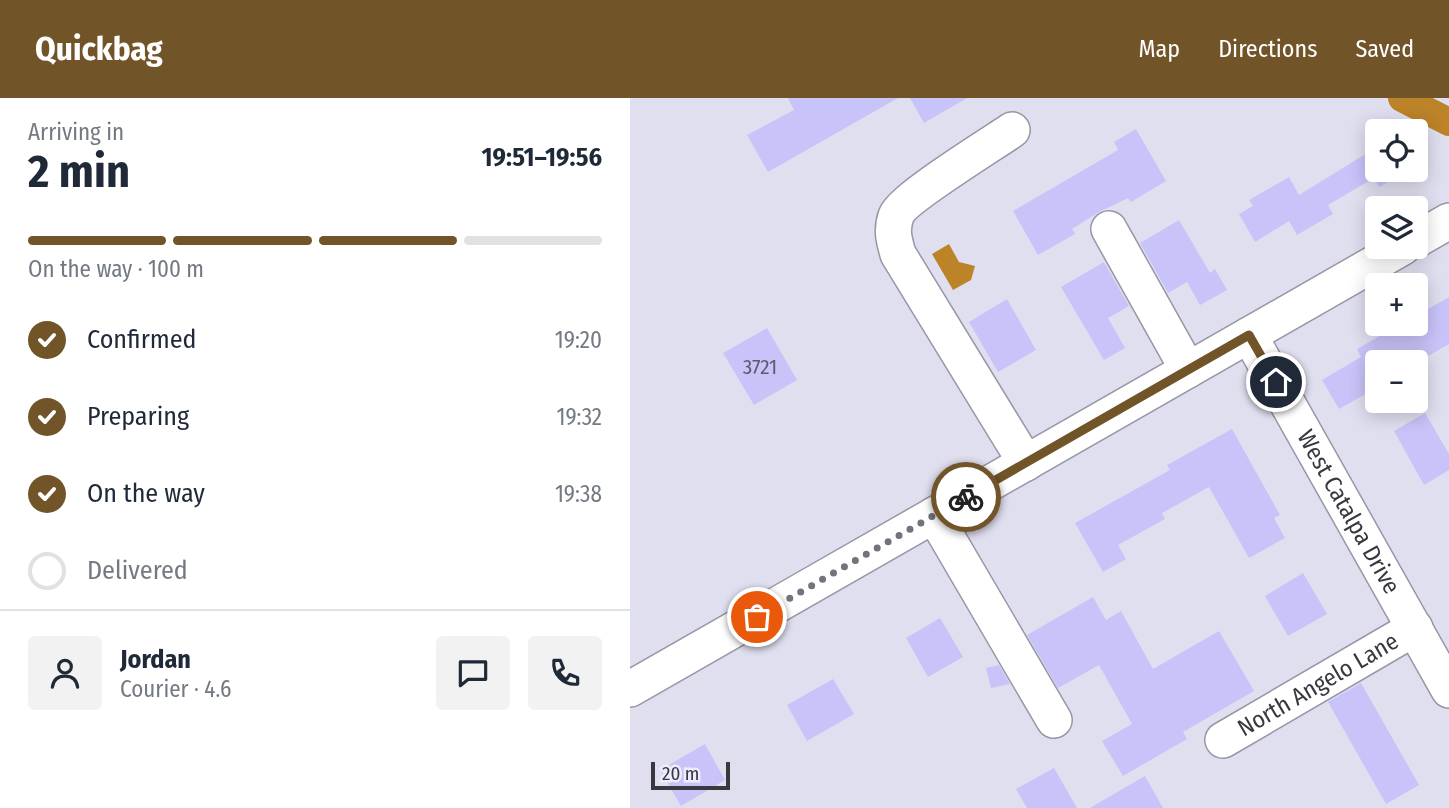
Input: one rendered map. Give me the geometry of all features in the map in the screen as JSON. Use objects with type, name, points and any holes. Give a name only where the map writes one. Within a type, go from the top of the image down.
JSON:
[{"type":"street","points":[[1012,130],[897,213],[892,234],[905,264],[1026,463]]},
{"type":"street","points":[[1428,233],[1449,220]]},
{"type":"street","points":[[1109,229],[1188,370]]},
{"type":"street","points":[[630,689],[1382,259]]},
{"type":"street","name":"West Catalpa Drive","points":[[1249,335],[1449,690]]},
{"type":"street","points":[[934,515],[1054,720]]},
{"type":"street","name":"North Angelo Lane","points":[[1223,740],[1415,628]]},
{"type":"shaded area","points":[[949,244],[959,262],[975,266],[971,280],[953,290],[932,254]]},
{"type":"building","points":[[788,98],[898,98],[768,172],[747,135],[794,110]]},
{"type":"building","points":[[910,98],[967,98],[924,123]]},
{"type":"building","points":[[1136,129],[1166,181],[1131,202],[1128,198],[1099,212],[1072,229],[1075,234],[1038,255],[1013,211],[1118,150],[1114,142]]},
{"type":"building","points":[[1365,154],[1365,182],[1367,182],[1328,205],[1333,214],[1297,235],[1289,221],[1255,242],[1239,214],[1253,206],[1249,200],[1289,177],[1299,195]]},
{"type":"building","points":[[1179,220],[1210,273],[1215,269],[1227,290],[1200,305],[1187,282],[1168,293],[1140,243]]},
{"type":"building","points":[[1104,262],[1129,306],[1108,318],[1125,348],[1104,360],[1061,287]]},
{"type":"building","points":[[1449,297],[1449,344],[1428,356],[1428,350],[1365,350],[1365,394],[1339,409],[1322,380],[1361,357],[1357,349],[1380,336],[1428,336],[1428,309]]},
{"type":"building","points":[[1007,299],[1036,350],[998,372],[969,322]]},
{"type":"building","points":[[767,328],[797,380],[754,405],[723,353]]},
{"type":"building","points":[[1425,413],[1449,454],[1449,470],[1424,485],[1394,431]]},
{"type":"building","points":[[1232,429],[1280,515],[1274,518],[1285,538],[1249,558],[1209,487],[1162,513],[1165,519],[1118,545],[1126,559],[1103,572],[1075,523],[1170,470],[1167,465]]},
{"type":"building","points":[[1303,573],[1327,614],[1288,636],[1265,596]]},
{"type":"building","points":[[1093,597],[1106,620],[1121,611],[1153,669],[1219,631],[1254,691],[1183,732],[1187,739],[1123,776],[1102,741],[1132,724],[1099,665],[1058,688],[1027,635]]},
{"type":"building","points":[[940,618],[963,657],[928,677],[906,638]]},
{"type":"building","points":[[999,665],[1010,684],[991,688],[986,668]]},
{"type":"building","points":[[833,679],[854,714],[807,741],[787,705]]},
{"type":"building","points":[[1361,683],[1419,785],[1386,804],[1328,702]]},
{"type":"building","points":[[705,744],[725,780],[681,806],[660,770]]},
{"type":"building","points":[[1054,768],[1077,808],[1027,808],[1016,789]]},
{"type":"building","points":[[1145,776],[1163,808],[1090,808]]},
{"type":"waterway","points":[[1402,98],[1449,122]]},
{"type":"way so far","points":[[757,617],[966,497]]},
{"type":"route","points":[[966,497],[1249,335],[1276,382]]}]
